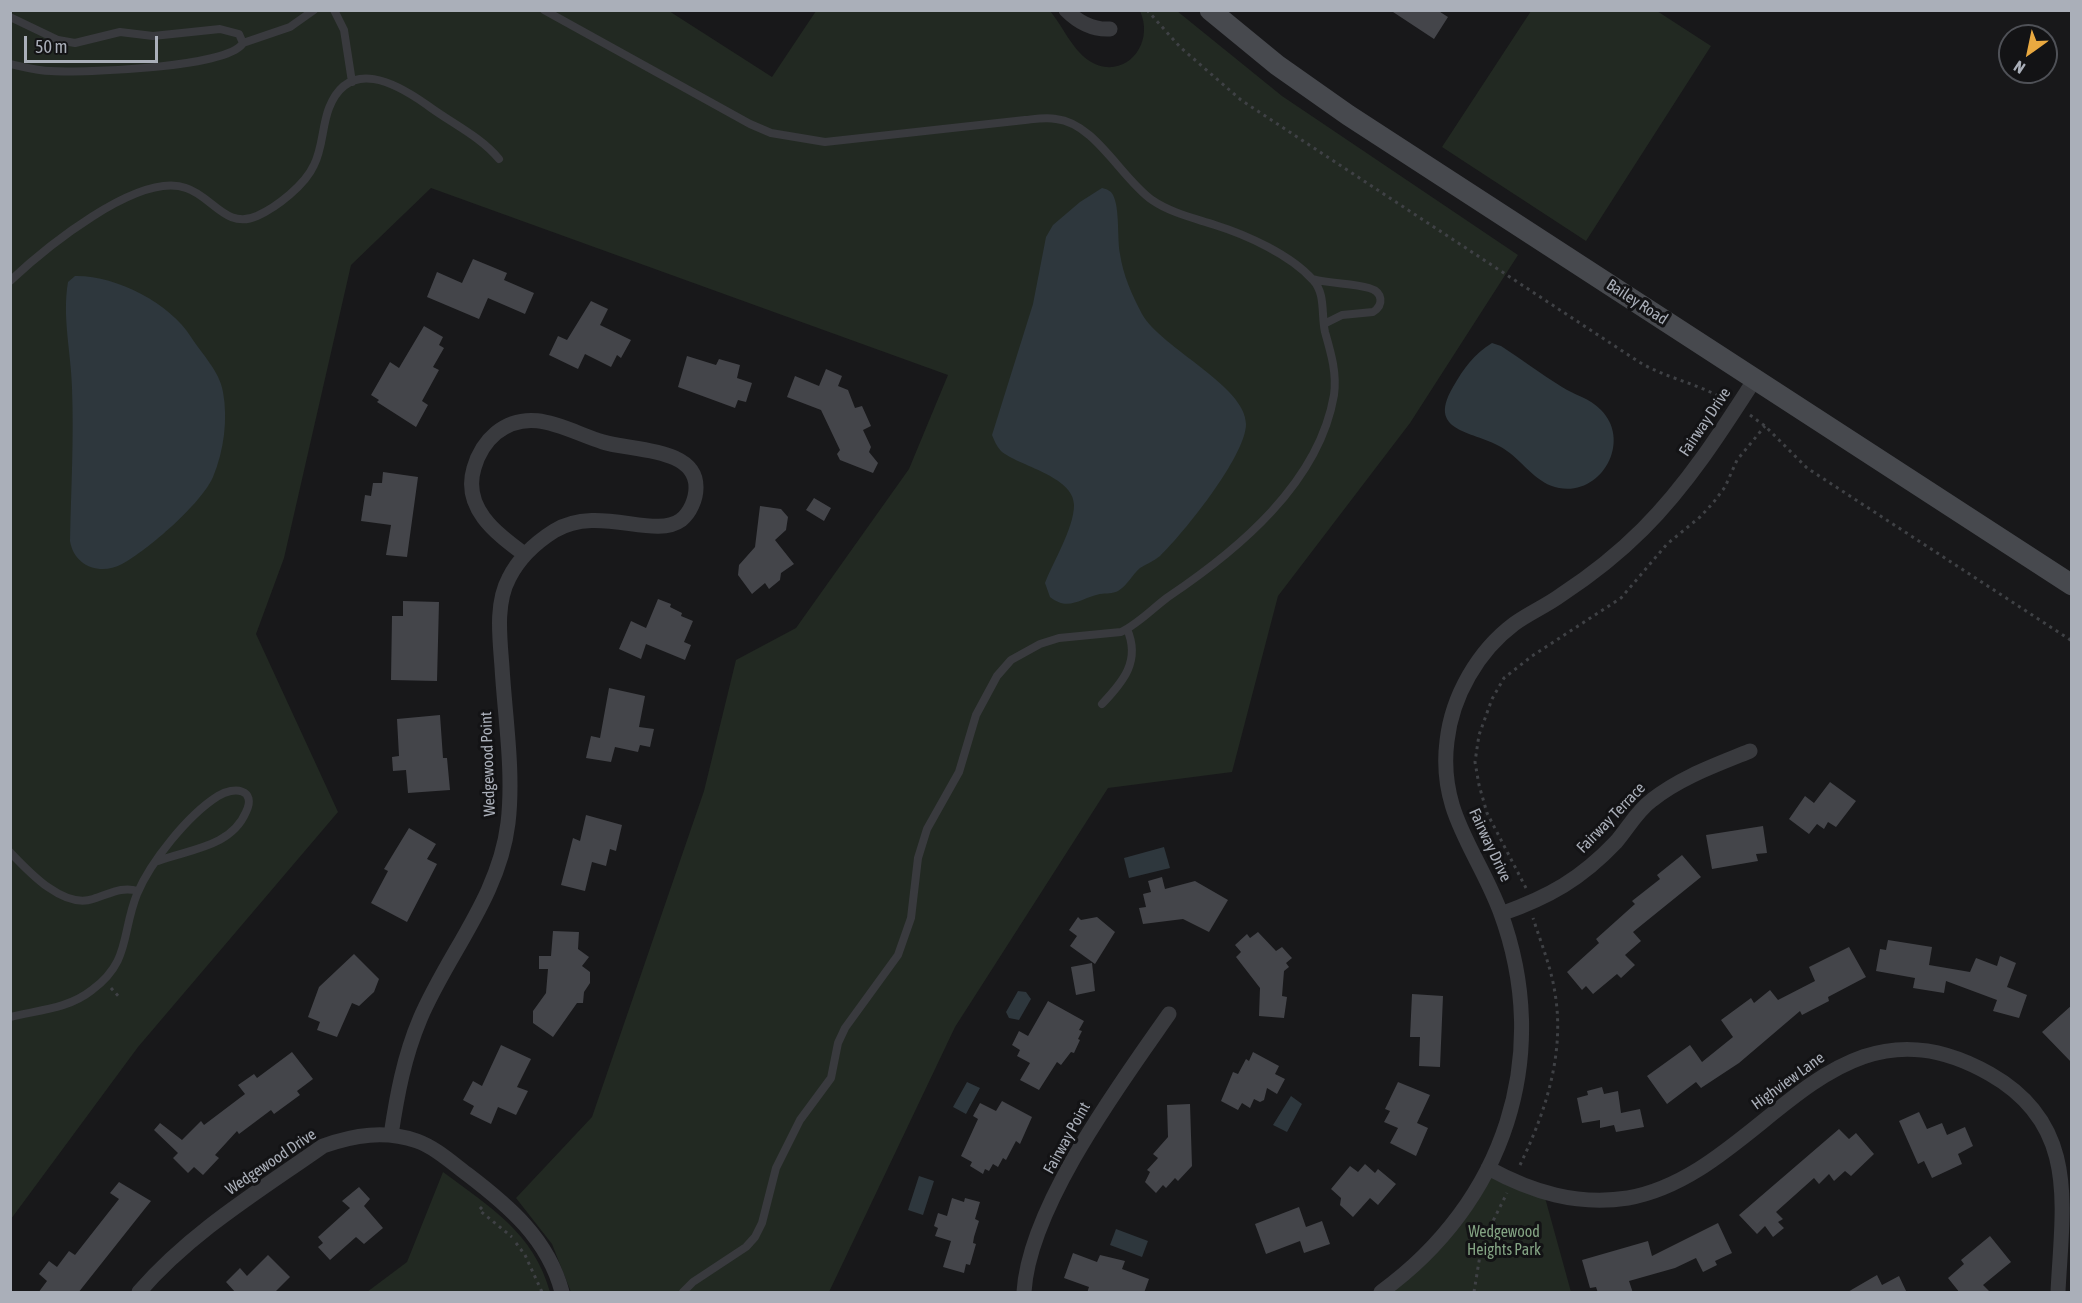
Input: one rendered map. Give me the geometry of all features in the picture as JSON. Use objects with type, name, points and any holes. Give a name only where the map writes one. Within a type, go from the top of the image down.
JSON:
[{"type":"main road","name":"Bailey Road","points":[[1210,10],[1252,46],[1321,96],[2072,585]]},
{"type":"street","points":[[1066,10],[1083,23],[1110,29]]},
{"type":"street","name":"Fairway Drive","points":[[1381,1293],[1426,1257],[1448,1232],[1488,1168],[1504,1132],[1515,1095],[1520,1057],[1521,1014],[1518,980],[1501,914],[1490,887],[1458,827],[1450,799],[1446,771],[1447,740],[1462,688],[1491,645],[1513,624],[1589,576],[1655,516],[1694,471],[1755,379]]},
{"type":"street","name":"Wedgewood Point","points":[[391,1136],[400,1081],[410,1046],[421,1017],[488,892],[508,825],[510,789],[500,620],[507,580],[524,554],[560,527],[579,521],[616,520],[657,528],[683,519],[696,496],[696,483],[692,472],[675,456],[604,443],[550,422],[534,419],[515,422],[501,429],[488,440],[477,457],[472,475],[471,492],[485,521],[524,554]]},
{"type":"street","name":"Fairway Terrace","points":[[1501,914],[1556,892],[1578,877],[1617,840],[1649,801],[1669,787],[1750,751]]},
{"type":"street","name":"Fairway Point","points":[[1024,1293],[1032,1249],[1067,1173],[1108,1102],[1169,1014]]},
{"type":"street","name":"Highview Lane","points":[[1488,1168],[1544,1194],[1599,1200],[1629,1198],[1683,1178],[1711,1161],[1828,1071],[1852,1060],[1883,1052],[1913,1050],[1945,1055],[1972,1063],[2016,1092],[2049,1136],[2060,1165],[2064,1194],[2058,1293]]},
{"type":"street","name":"Wedgewood Drive","points":[[139,1293],[178,1252],[209,1227],[323,1146],[345,1138],[367,1134],[417,1141],[432,1148],[493,1194],[515,1213],[544,1249],[555,1269],[562,1293]]},
{"type":"lane","points":[[10,64],[48,71],[110,71],[215,58],[236,51],[243,43],[290,27],[314,10]]},
{"type":"lane","points":[[334,10],[344,30],[352,82]]},
{"type":"lane","points":[[544,10],[729,114],[771,133],[795,139],[825,142],[990,123],[1043,119],[1067,121],[1096,141],[1138,189],[1152,200],[1168,209],[1263,244],[1312,279],[1322,295],[1324,324],[1332,351],[1334,393],[1322,436],[1278,505],[1199,576],[1127,629],[1059,638],[1040,644],[1011,660],[997,676],[976,715],[959,772],[927,829],[918,858],[911,918],[898,956],[845,1028],[838,1043],[831,1078],[800,1120],[776,1168],[762,1223],[755,1236],[747,1247],[693,1282],[683,1293]]},
{"type":"lane","points":[[10,17],[58,40],[75,43],[120,33],[153,36],[229,29],[239,34],[243,43]]},
{"type":"lane","points":[[10,281],[43,250],[75,227],[112,206],[153,189],[173,186],[186,188],[231,218],[242,220],[265,212],[293,190],[314,167],[329,107],[337,94],[352,82],[366,78],[385,80],[400,88],[488,146],[499,159]]},
{"type":"lane","points":[[1312,279],[1369,288],[1381,298],[1380,304],[1373,312],[1342,315],[1324,324]]},
{"type":"lane","points":[[1102,704],[1123,681],[1131,666],[1133,646],[1127,629]]},
{"type":"lane","points":[[10,1017],[74,1002],[106,979],[120,960],[138,891],[158,861],[189,820],[210,801],[228,789],[242,791],[247,795],[249,807],[242,822],[232,834],[214,843],[158,861]]},
{"type":"lane","points":[[10,852],[23,865],[65,897],[87,900],[119,889],[138,891]]},
{"type":"path","points":[[1147,10],[1180,47],[1241,100],[1639,362],[1651,369],[1709,390]]},
{"type":"path","points":[[1525,885],[1487,813],[1479,785],[1475,762],[1479,735],[1492,699],[1504,678],[1621,598],[1667,544],[1700,517],[1713,502],[1725,487],[1737,460],[1765,426],[1807,468],[2072,641]]},
{"type":"path","points":[[1521,1162],[1543,1114],[1559,1027],[1550,966],[1534,921]]},
{"type":"path","points":[[493,1194],[479,1210],[512,1238],[525,1255],[542,1293]]},
{"type":"path","points":[[1474,1293],[1477,1263],[1482,1244],[1504,1199]]},
{"type":"green space","points":[[11,11],[669,11],[772,77],[816,11],[1050,11],[1082,55],[1101,66],[1113,67],[1124,64],[1140,48],[1144,24],[1140,11],[1177,11],[1282,96],[1518,255],[1410,423],[1278,596],[1232,772],[1108,788],[955,1027],[829,1292],[571,1292],[552,1244],[516,1198],[592,1117],[704,791],[736,660],[796,628],[909,469],[948,375],[431,188],[351,265],[284,558],[256,634],[338,812],[138,1047],[11,1219]]},
{"type":"green space","points":[[1531,11],[1657,11],[1711,46],[1586,241],[1442,147]]},
{"type":"green space","name":"Wedgewood Heights Park","points":[[1488,1168],[1544,1194],[1571,1292],[1381,1292],[1398,1280]]},
{"type":"green space","points":[[443,1172],[493,1210],[521,1237],[533,1253],[550,1292],[367,1292],[407,1262]]},
{"type":"shaded area","points":[[1102,188],[1111,192],[1115,201],[1121,262],[1128,285],[1142,314],[1166,340],[1218,381],[1242,410],[1246,424],[1236,455],[1212,494],[1160,556],[1140,568],[1118,591],[1069,604],[1050,597],[1045,583],[1071,524],[1074,505],[1072,495],[1055,479],[1001,451],[992,435],[1033,304],[1046,237],[1053,225],[1080,202]]},
{"type":"shaded area","points":[[75,276],[107,280],[124,286],[156,302],[170,313],[182,325],[214,370],[221,385],[224,402],[225,424],[222,446],[217,467],[207,488],[186,513],[145,549],[122,564],[105,569],[97,569],[82,562],[72,550],[70,541],[73,407],[66,295],[68,282]]},
{"type":"shaded area","points":[[1492,343],[1501,346],[1567,390],[1592,402],[1610,423],[1614,436],[1613,450],[1608,464],[1588,484],[1574,488],[1551,486],[1537,478],[1496,444],[1459,430],[1450,423],[1445,415],[1446,403],[1453,387],[1470,362]]},
{"type":"shaded area","points":[[1164,847],[1170,868],[1129,878],[1124,858]]},
{"type":"shaded area","points":[[1018,991],[1026,992],[1031,999],[1019,1020],[1009,1018],[1006,1012]]},
{"type":"shaded area","points":[[967,1082],[980,1088],[966,1114],[953,1107]]},
{"type":"shaded area","points":[[1291,1096],[1302,1104],[1287,1132],[1273,1125]]},
{"type":"shaded area","points":[[919,1176],[934,1181],[923,1215],[908,1210]]},
{"type":"shaded area","points":[[1116,1229],[1148,1241],[1142,1257],[1110,1245]]},
{"type":"building","points":[[1390,10],[1437,10],[1448,17],[1434,39]]},
{"type":"building","points":[[473,259],[507,273],[504,280],[534,293],[525,314],[488,298],[479,319],[427,297],[437,272],[462,283]]},
{"type":"building","points":[[591,301],[608,309],[600,325],[631,340],[621,358],[617,355],[611,367],[585,354],[578,369],[549,355],[558,336],[567,340]]},
{"type":"building","points":[[424,326],[443,337],[439,345],[444,348],[433,367],[439,370],[422,401],[428,405],[416,427],[377,402],[379,400],[371,395],[390,362],[399,368]]},
{"type":"building","points":[[687,356],[716,365],[719,359],[740,365],[737,378],[752,383],[746,402],[738,400],[735,408],[678,387]]},
{"type":"building","points":[[826,369],[842,376],[838,386],[848,390],[855,408],[862,406],[871,426],[863,430],[871,447],[869,452],[878,463],[873,473],[840,460],[837,454],[840,450],[821,410],[787,397],[795,376],[819,386]]},
{"type":"building","points":[[383,472],[418,477],[407,557],[386,555],[391,525],[361,521],[365,495],[371,496],[373,483],[382,483]]},
{"type":"building","points":[[814,498],[831,508],[824,521],[806,510]]},
{"type":"building","points":[[760,506],[781,509],[788,517],[786,530],[775,540],[794,564],[781,573],[780,580],[769,589],[765,583],[752,594],[738,575],[739,565],[755,547]]},
{"type":"building","points":[[658,599],[671,604],[670,607],[682,613],[681,616],[693,621],[684,642],[691,645],[685,660],[646,644],[641,659],[619,649],[631,621],[646,628]]},
{"type":"building","points":[[403,601],[439,602],[437,681],[391,680],[392,616],[403,616]]},
{"type":"building","points":[[609,688],[645,696],[639,727],[654,729],[650,747],[640,745],[638,752],[615,747],[611,762],[586,758],[591,736],[600,738]]},
{"type":"building","points":[[440,715],[443,758],[447,758],[450,790],[408,793],[406,770],[393,771],[392,757],[399,756],[397,719]]},
{"type":"building","points":[[1830,782],[1856,801],[1836,827],[1828,822],[1824,829],[1817,824],[1809,834],[1789,819],[1805,796],[1814,803]]},
{"type":"building","points":[[586,815],[622,825],[616,851],[610,849],[606,866],[592,862],[585,891],[561,885],[573,838],[580,841]]},
{"type":"building","points":[[1763,826],[1767,853],[1756,854],[1758,861],[1712,869],[1706,835]]},
{"type":"building","points":[[409,828],[436,844],[427,859],[437,864],[407,922],[371,903],[388,871],[384,869]]},
{"type":"building","points":[[1682,855],[1701,877],[1633,932],[1641,941],[1625,955],[1635,965],[1621,978],[1617,974],[1593,994],[1586,986],[1582,990],[1567,972],[1599,943],[1596,939],[1635,904],[1632,901],[1660,879],[1657,875]]},
{"type":"building","points":[[1162,877],[1165,889],[1195,881],[1228,900],[1209,932],[1183,919],[1143,924],[1139,908],[1146,907],[1143,894],[1151,892],[1148,881]]},
{"type":"building","points":[[1078,917],[1081,920],[1097,917],[1115,932],[1095,964],[1070,946],[1077,936],[1069,930]]},
{"type":"building","points":[[553,931],[579,932],[578,949],[589,957],[582,966],[590,972],[590,983],[584,992],[583,1003],[577,1003],[553,1037],[533,1023],[533,1011],[546,993],[548,969],[539,969],[539,956],[551,956]]},
{"type":"building","points":[[1258,932],[1276,951],[1282,947],[1292,958],[1286,963],[1289,967],[1284,971],[1282,996],[1287,997],[1284,1018],[1259,1016],[1260,988],[1236,957],[1241,952],[1235,945],[1247,934],[1250,938]]},
{"type":"building","points":[[1888,940],[1932,947],[1929,965],[1970,972],[1976,958],[1997,966],[2000,956],[2016,963],[2007,987],[2027,995],[2019,1018],[1993,1011],[1997,1000],[1946,981],[1944,993],[1913,988],[1915,978],[1876,971],[1880,949],[1886,950]]},
{"type":"building","points":[[1849,947],[1866,977],[1828,997],[1829,1001],[1802,1015],[1800,1011],[1739,1063],[1701,1088],[1696,1082],[1667,1104],[1647,1076],[1690,1045],[1702,1062],[1733,1037],[1721,1020],[1751,998],[1754,1003],[1770,990],[1778,1000],[1815,981],[1809,967]]},
{"type":"building","points":[[354,954],[379,979],[374,992],[359,1006],[352,1003],[337,1037],[317,1030],[320,1022],[308,1017],[319,987]]},
{"type":"building","points":[[1092,963],[1095,991],[1076,995],[1071,967]]},
{"type":"building","points":[[1412,994],[1443,996],[1440,1067],[1419,1066],[1420,1037],[1410,1037]]},
{"type":"building","points":[[1048,1001],[1084,1021],[1079,1030],[1082,1031],[1074,1053],[1071,1052],[1061,1065],[1057,1062],[1039,1090],[1020,1080],[1030,1063],[1017,1056],[1020,1050],[1012,1045],[1019,1031],[1028,1036]]},
{"type":"building","points":[[2072,1005],[2072,1063],[2042,1032]]},
{"type":"building","points":[[501,1045],[531,1059],[517,1087],[528,1091],[516,1115],[498,1107],[491,1124],[470,1114],[474,1106],[463,1100],[473,1081],[482,1086]]},
{"type":"building","points":[[292,1052],[313,1079],[297,1091],[300,1095],[274,1114],[271,1110],[239,1134],[237,1131],[215,1155],[219,1158],[203,1175],[194,1167],[188,1173],[173,1158],[178,1153],[154,1130],[160,1123],[182,1140],[201,1121],[204,1125],[245,1094],[238,1085],[254,1074],[257,1078]]},
{"type":"building","points":[[1253,1052],[1279,1066],[1275,1074],[1285,1079],[1277,1094],[1267,1088],[1264,1100],[1260,1102],[1254,1099],[1250,1108],[1242,1103],[1238,1110],[1221,1101],[1233,1072],[1238,1074],[1246,1059],[1249,1061]]},
{"type":"building","points":[[1398,1082],[1430,1095],[1417,1123],[1428,1128],[1416,1156],[1390,1143],[1398,1128],[1384,1122],[1390,1111],[1385,1109]]},
{"type":"building","points":[[1602,1087],[1604,1094],[1618,1091],[1621,1113],[1640,1109],[1644,1127],[1616,1132],[1614,1125],[1600,1128],[1600,1120],[1582,1123],[1577,1098],[1588,1095],[1587,1091]]},
{"type":"building","points":[[1002,1101],[1032,1117],[1020,1144],[1016,1141],[1006,1160],[1003,1158],[998,1167],[993,1164],[989,1171],[985,1169],[983,1174],[970,1166],[972,1162],[961,1156],[978,1119],[973,1116],[980,1103],[996,1111]]},
{"type":"building","points":[[1190,1104],[1192,1166],[1178,1181],[1175,1178],[1166,1188],[1163,1185],[1156,1193],[1145,1182],[1150,1172],[1147,1170],[1158,1158],[1153,1154],[1168,1137],[1167,1105]]},
{"type":"building","points":[[1919,1112],[1927,1129],[1942,1123],[1947,1135],[1965,1127],[1973,1146],[1958,1154],[1962,1164],[1932,1178],[1924,1161],[1918,1164],[1899,1121]]},
{"type":"building","points":[[1839,1129],[1849,1139],[1856,1133],[1874,1154],[1851,1176],[1845,1171],[1834,1181],[1829,1174],[1819,1184],[1814,1178],[1776,1212],[1783,1219],[1778,1222],[1784,1228],[1773,1237],[1765,1226],[1757,1234],[1739,1215]]},
{"type":"building","points":[[1365,1164],[1375,1173],[1378,1169],[1396,1184],[1378,1205],[1370,1198],[1353,1217],[1340,1205],[1341,1198],[1331,1189],[1350,1166],[1358,1172]]},
{"type":"building","points":[[119,1182],[151,1201],[78,1293],[38,1293],[47,1281],[39,1274],[49,1261],[57,1267],[69,1251],[75,1255],[119,1199],[110,1193]]},
{"type":"building","points":[[359,1187],[370,1199],[364,1206],[383,1228],[364,1244],[356,1237],[330,1260],[318,1247],[323,1243],[318,1237],[350,1208],[342,1201]]},
{"type":"building","points":[[952,1198],[964,1202],[965,1198],[980,1202],[975,1219],[979,1221],[973,1243],[976,1244],[970,1265],[966,1264],[964,1273],[943,1267],[951,1241],[935,1236],[938,1228],[934,1226],[938,1213],[947,1216]]},
{"type":"building","points":[[1299,1207],[1306,1227],[1322,1221],[1330,1244],[1304,1253],[1300,1241],[1266,1254],[1255,1224]]},
{"type":"building","points":[[1718,1223],[1732,1253],[1715,1261],[1717,1265],[1703,1272],[1696,1258],[1675,1268],[1629,1281],[1633,1293],[1598,1293],[1596,1287],[1590,1288],[1582,1260],[1648,1241],[1652,1256]]},
{"type":"building","points":[[1990,1236],[2011,1262],[1983,1285],[1991,1293],[1960,1293],[1948,1278],[1964,1264],[1961,1260]]},
{"type":"building","points":[[1073,1253],[1097,1262],[1100,1255],[1125,1261],[1122,1269],[1149,1279],[1144,1293],[1087,1293],[1089,1287],[1064,1278]]},
{"type":"building","points":[[268,1255],[290,1277],[274,1293],[236,1293],[226,1282],[240,1268],[247,1276]]},
{"type":"building","points":[[1877,1275],[1882,1285],[1899,1276],[1907,1293],[1846,1293]]}]
